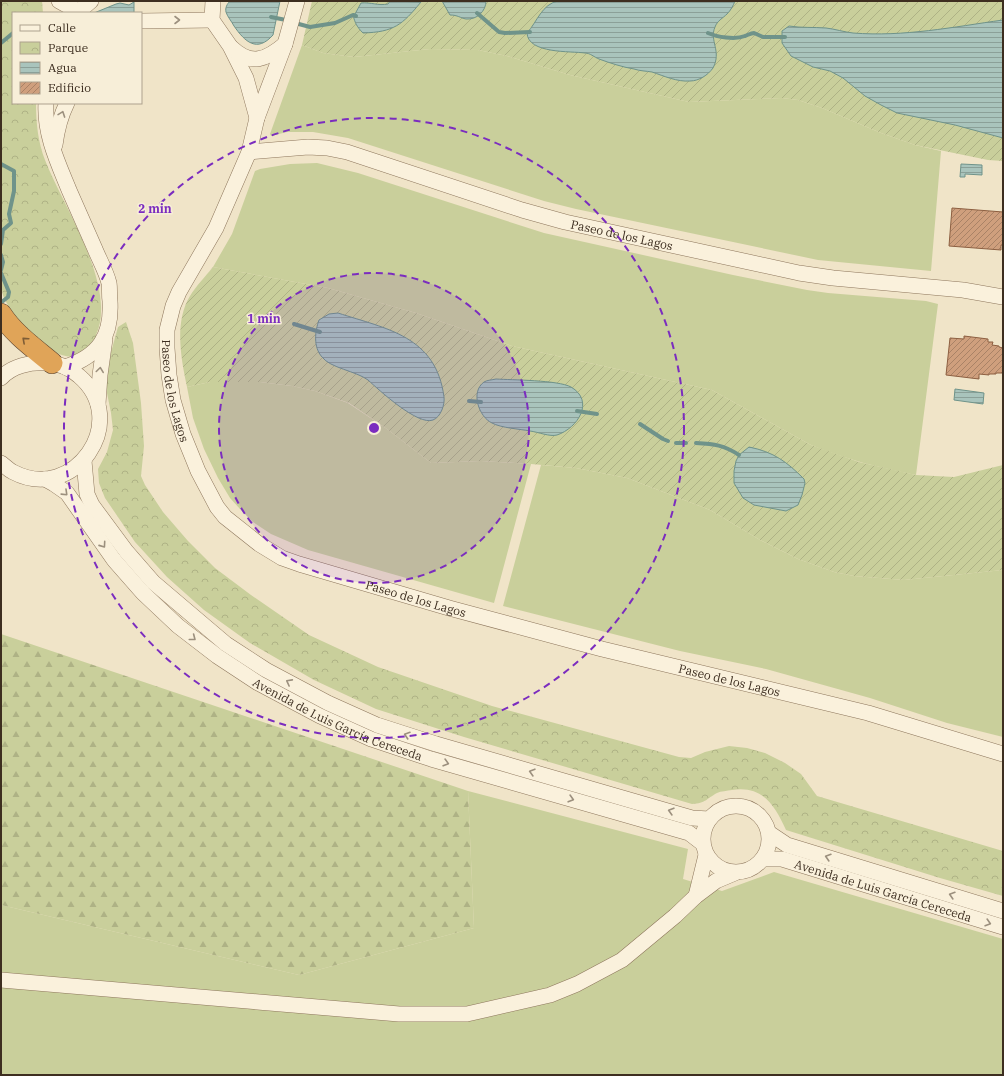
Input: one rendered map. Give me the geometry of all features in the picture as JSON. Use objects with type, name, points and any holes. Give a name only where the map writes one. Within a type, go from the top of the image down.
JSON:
[{"type":"highway","points":[[1,314],[7,323],[24,340],[59,365]]},
{"type":"street","points":[[52,1],[53,12]]},
{"type":"street","points":[[59,1],[68,6],[82,8]]},
{"type":"street","points":[[142,21],[212,20],[213,1]]},
{"type":"street","name":"Paseo de los Lagos","points":[[297,1],[285,44],[257,118],[249,152],[216,228],[176,299],[169,317],[167,330],[169,375],[173,400],[183,434],[210,495],[225,516],[259,544],[282,558],[299,564],[450,608],[602,649],[868,713],[1003,754]]},
{"type":"street","name":"Paseo de los Lagos","points":[[212,20],[230,46],[246,78],[257,118]]},
{"type":"street","name":"Paseo de los Lagos","points":[[230,46],[239,54],[247,58],[255,59],[265,57],[275,52],[285,44]]},
{"type":"street","points":[[1,378],[18,367],[34,362],[59,365],[78,363],[99,347],[108,328],[110,312],[109,282],[54,154],[48,130],[46,104]]},
{"type":"street","points":[[54,154],[57,129],[66,104]]},
{"type":"street","name":"Paseo de los Lagos","points":[[249,152],[308,146],[327,148],[369,159],[522,210],[565,222],[799,273],[833,278],[963,290],[1003,297]]},
{"type":"street","points":[[98,407],[100,375],[106,333]]},
{"type":"street","points":[[1,463],[14,472],[29,478],[45,479],[59,476],[72,470],[84,461],[91,452],[98,436],[100,419],[95,397],[86,384],[75,373],[59,365]]},
{"type":"street","name":"Avenida de Luis García Cereceda","points":[[84,461],[87,494],[92,505],[126,550],[153,582],[226,644],[266,670],[328,703],[377,725],[436,744],[692,818],[709,819]]},
{"type":"street","name":"Avenida de Luis García Cereceda","points":[[45,479],[67,493],[114,560],[143,593],[178,626],[200,644],[258,683],[320,716],[370,739],[431,759],[689,833],[704,849]]},
{"type":"street","points":[[1,980],[400,1014],[467,1014],[550,995],[577,984],[622,960],[675,916],[696,896],[716,881],[735,873],[751,869],[763,859],[769,847],[769,833],[760,816],[744,806],[724,807],[709,819],[703,830],[704,849],[696,896]]},
{"type":"street","name":"Avenida de Luis García Cereceda","points":[[769,833],[787,845],[1003,911]]},
{"type":"street","points":[[704,849],[718,867],[735,873]]},
{"type":"street","name":"Avenida de Luis García Cereceda","points":[[763,859],[782,860],[1003,927]]},
{"type":"green space","points":[[1,1],[42,1],[43,12],[12,12],[12,104],[36,104],[38,132],[45,160],[86,247],[94,271],[100,294],[101,316],[96,335],[99,338],[81,355],[70,357],[59,354],[47,348],[26,329],[9,307],[3,295],[1,283]]},
{"type":"green space","points":[[312,1],[1003,1],[1003,161],[988,160],[915,145],[798,100],[782,98],[689,102],[570,75],[507,56],[478,50],[430,49],[354,57],[323,53],[302,45]]},
{"type":"green space","points":[[302,45],[323,53],[354,57],[430,49],[478,50],[507,56],[570,75],[689,102],[782,98],[798,100],[822,108],[881,133],[915,145],[941,151],[931,271],[818,260],[576,209],[544,201],[348,138],[313,132],[287,132],[271,136],[270,134]]},
{"type":"green space","points":[[317,163],[358,173],[544,233],[807,290],[926,301],[938,304],[916,475],[863,463],[811,445],[712,390],[512,346],[416,313],[328,288],[213,267],[232,234],[255,171],[290,164]]},
{"type":"green space","points":[[213,267],[328,288],[416,313],[512,346],[712,390],[811,445],[859,462],[916,475],[954,477],[1003,465],[1003,570],[904,580],[854,576],[834,572],[798,559],[760,540],[710,510],[627,478],[576,468],[531,464],[481,461],[431,463],[387,429],[349,403],[315,391],[292,386],[260,382],[210,382],[187,387],[180,341],[182,317],[190,296]]},
{"type":"green space","points":[[126,322],[133,343],[141,403],[144,446],[141,476],[145,485],[163,512],[188,541],[215,568],[309,635],[378,667],[492,706],[679,757],[691,758],[705,752],[729,746],[747,748],[765,753],[785,763],[801,774],[817,796],[1003,851],[1003,896],[786,830],[772,805],[760,794],[752,791],[743,789],[720,792],[703,802],[692,804],[464,737],[376,709],[314,680],[250,643],[204,610],[167,577],[135,542],[105,498],[99,483],[98,469],[107,452],[113,430],[106,388],[108,363],[118,327]]},
{"type":"green space","points":[[236,381],[292,386],[315,391],[348,403],[387,429],[431,463],[481,461],[531,464],[494,603],[308,550],[271,534],[253,522],[230,498],[218,478],[204,449],[193,418],[187,387],[210,382]]},
{"type":"green space","points":[[541,465],[576,468],[627,478],[710,510],[760,540],[798,559],[834,572],[854,576],[904,580],[1003,570],[1003,737],[947,723],[870,698],[766,669],[680,651],[503,606]]},
{"type":"green space","points":[[1,634],[468,791],[474,928],[299,975],[1,905]]},
{"type":"green space","points":[[468,791],[688,849],[683,879],[722,891],[774,872],[1003,939],[1003,1075],[1,1075],[1,905],[299,975],[474,928]]},
{"type":"water","points":[[230,1],[280,1],[273,35],[262,43],[257,44],[247,41],[238,32],[227,14],[226,8]]},
{"type":"water","points":[[390,1],[421,2],[402,22],[396,26],[382,31],[363,33],[356,25],[353,15],[361,3],[388,4]]},
{"type":"water","points":[[442,1],[486,1],[486,5],[480,14],[474,18],[466,19],[455,15],[450,15]]},
{"type":"water","points":[[558,1],[735,1],[730,11],[715,27],[713,37],[716,56],[713,68],[709,73],[700,79],[693,81],[680,81],[652,72],[621,66],[599,59],[587,53],[551,50],[535,45],[529,40],[527,33],[540,14],[552,3]]},
{"type":"water","points":[[134,2],[134,12],[96,12],[120,3],[129,5]]},
{"type":"water","points":[[1003,20],[1003,138],[955,125],[897,113],[865,96],[843,78],[830,71],[813,67],[791,56],[782,43],[782,31],[789,26],[826,28],[853,33],[891,34],[928,31]]},
{"type":"water","points":[[961,164],[982,165],[982,175],[965,174],[965,177],[960,177]]},
{"type":"water","points":[[338,313],[391,331],[406,338],[420,348],[431,360],[439,377],[444,397],[442,410],[436,418],[433,420],[426,420],[418,418],[399,406],[368,380],[331,364],[322,357],[316,344],[319,320],[329,314]]},
{"type":"water","points":[[496,379],[556,383],[571,387],[582,399],[583,406],[581,414],[571,427],[565,432],[557,435],[547,435],[496,425],[487,420],[483,415],[477,398],[480,386],[484,382]]},
{"type":"water","points":[[955,389],[984,393],[983,404],[954,400]]},
{"type":"water","points":[[749,447],[780,458],[804,479],[805,483],[798,505],[786,511],[754,505],[743,498],[734,483],[734,471],[739,455]]},
{"type":"building","points":[[952,208],[1003,212],[1003,245],[1001,245],[1001,250],[949,246]]},
{"type":"building","points":[[964,336],[988,339],[988,342],[993,342],[992,345],[1003,348],[1003,373],[989,375],[979,374],[979,379],[946,375],[950,338],[964,339]]},
{"type":"waterway","points":[[477,13],[499,32],[530,32]]},
{"type":"waterway","points":[[295,23],[310,27],[335,23],[353,15],[356,16]]},
{"type":"waterway","points":[[271,17],[286,20]]},
{"type":"waterway","points":[[708,33],[716,36],[731,38],[754,33],[763,37],[785,37]]},
{"type":"waterway","points":[[1,43],[12,34]]},
{"type":"waterway","points":[[1,164],[14,171],[14,191],[9,214],[11,223],[3,230],[1,244]]},
{"type":"waterway","points":[[1,255],[3,262],[1,270]]},
{"type":"waterway","points":[[1,273],[9,292],[8,297],[3,301]]},
{"type":"waterway","points":[[294,324],[320,332]]},
{"type":"waterway","points":[[469,401],[481,402]]},
{"type":"waterway","points":[[577,411],[597,414]]},
{"type":"waterway","points":[[640,424],[668,441]]},
{"type":"waterway","points":[[676,443],[686,443]]},
{"type":"waterway","points":[[696,443],[719,446],[739,455]]}]
